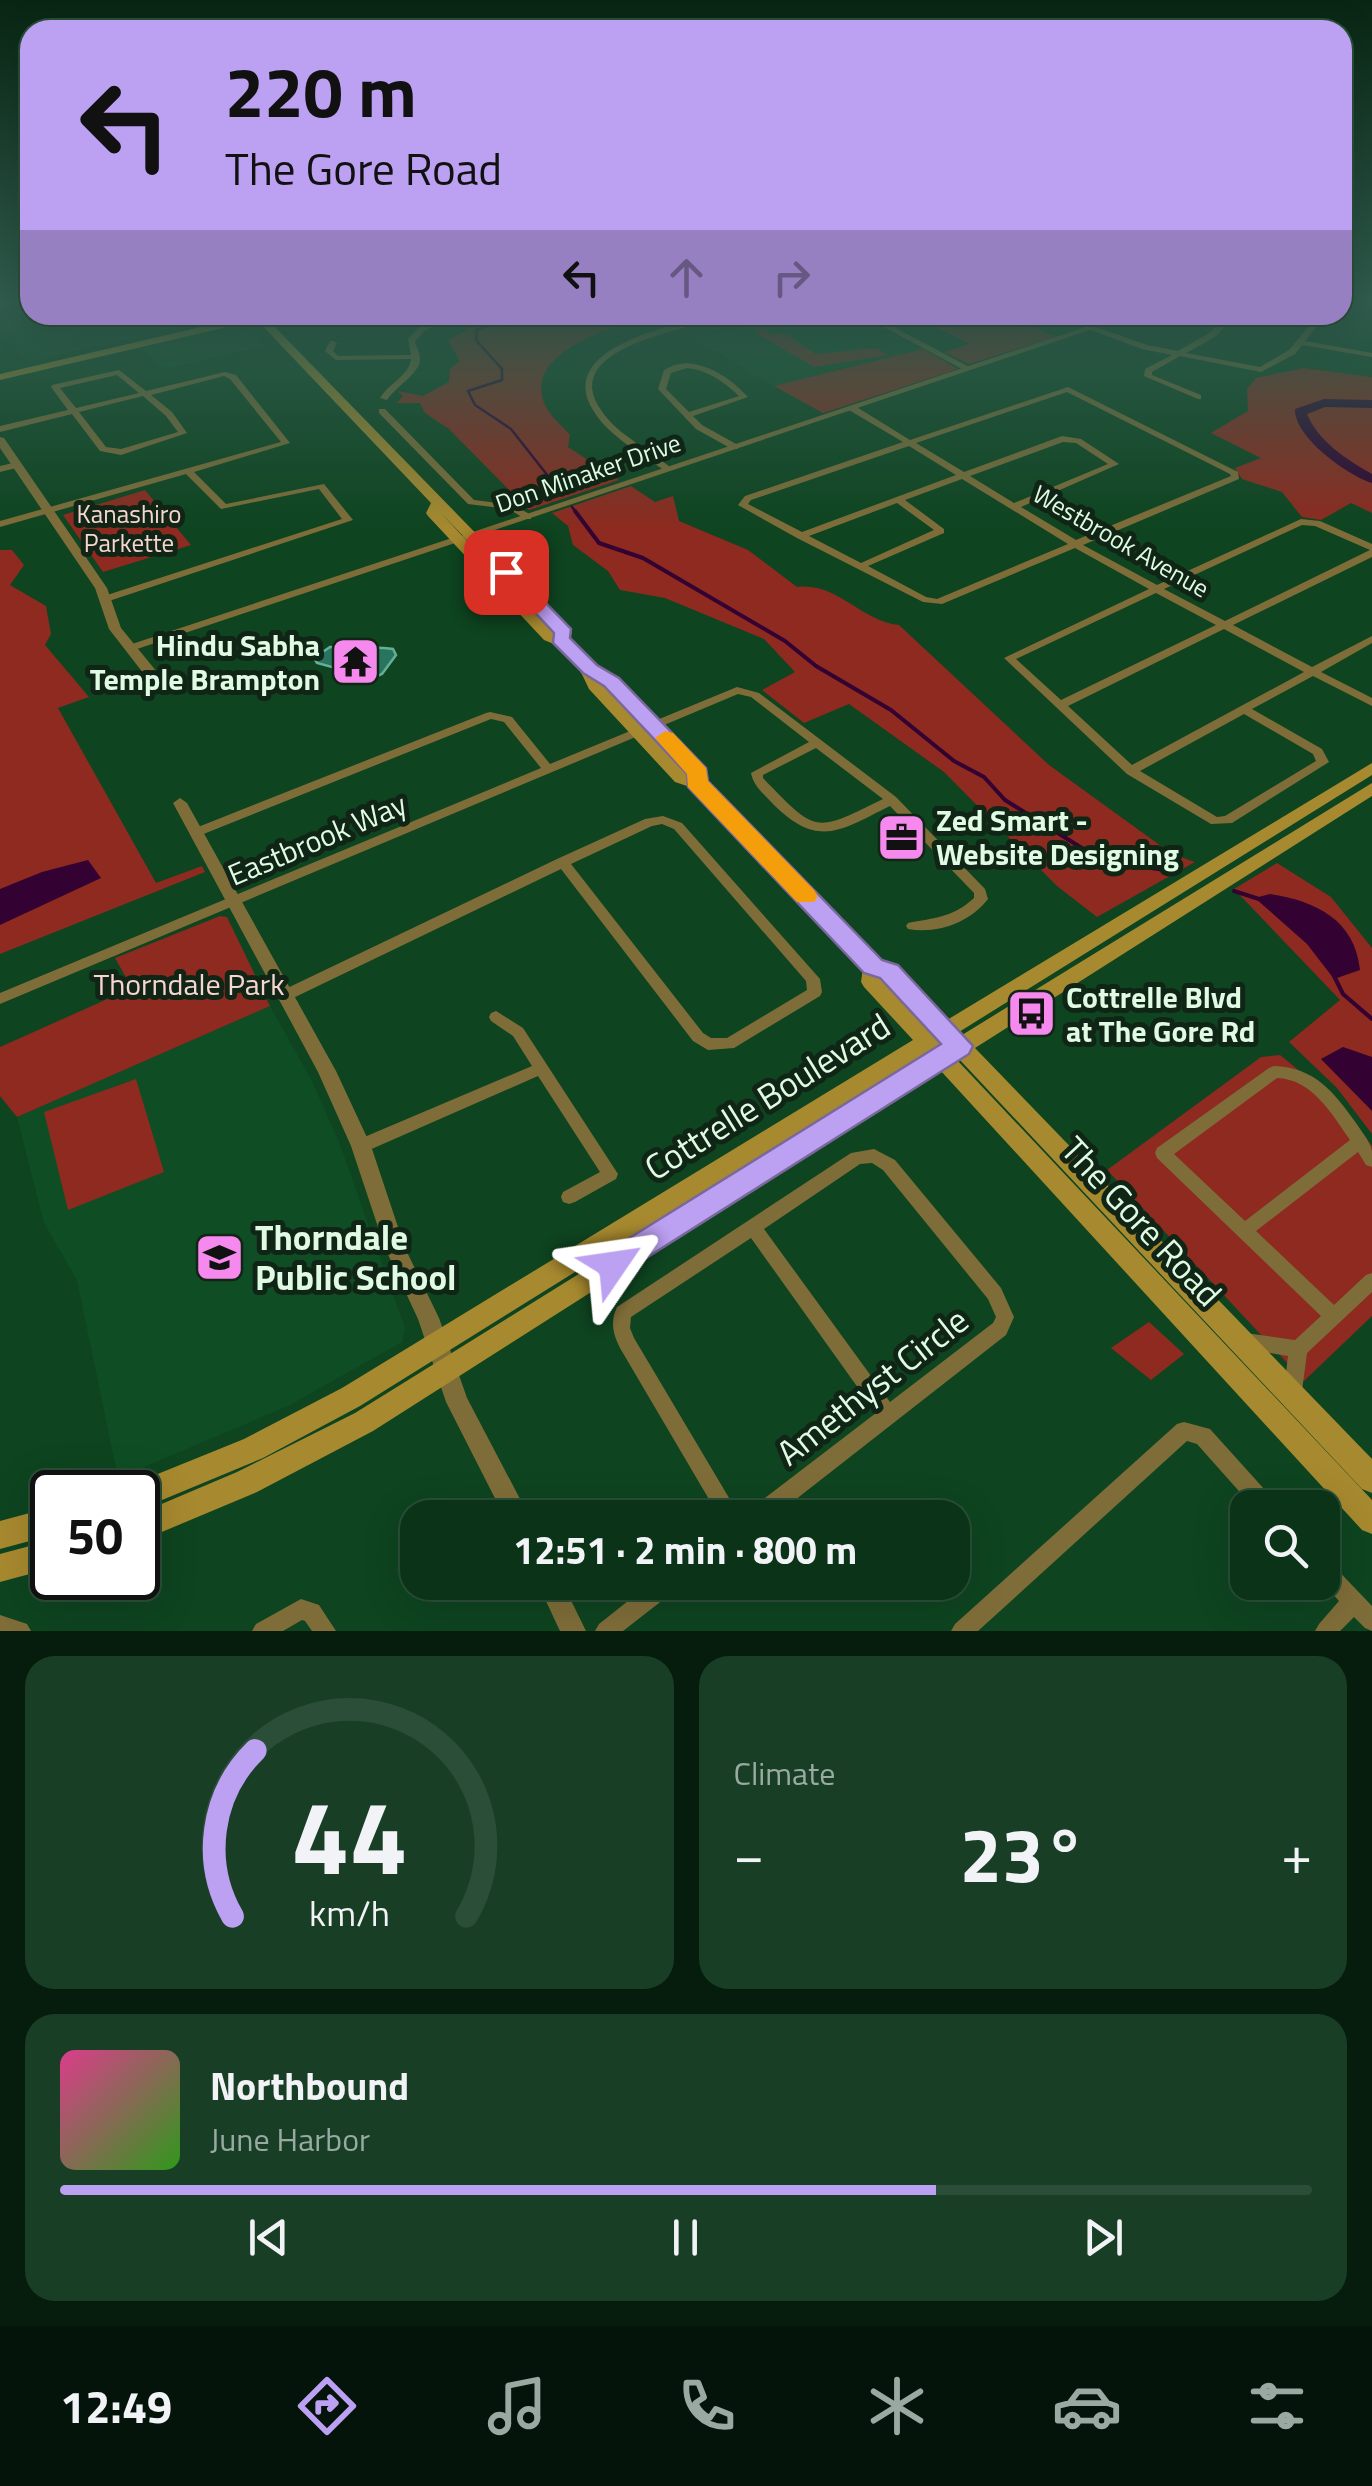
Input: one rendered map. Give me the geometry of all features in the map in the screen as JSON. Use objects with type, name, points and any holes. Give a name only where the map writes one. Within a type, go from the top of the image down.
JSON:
[{"type":"main road","name":"The Gore Road","points":[[319,378],[436,505],[433,513],[465,537],[564,633],[560,639],[590,669],[595,686],[644,727],[682,778],[696,782],[873,966],[871,982],[943,1044],[1236,1348],[1372,1520]]},
{"type":"main road","name":"Cottrelle Boulevard","points":[[1177,898],[1218,862],[1372,768]]},
{"type":"main road","name":"Cottrelle Boulevard","points":[[160,1487],[253,1449],[438,1345],[943,1044],[1177,898],[1236,873],[1372,788]]},
{"type":"main road","name":"Cottrelle Boulevard","points":[[160,1518],[290,1462],[447,1371],[943,1044]]},
{"type":"main road","name":"The Gore Road","points":[[1236,1348],[1293,1396],[1372,1479]]},
{"type":"main road","points":[[0,1535],[30,1527]]},
{"type":"main road","points":[[0,1568],[30,1560]]},
{"type":"street","points":[[90,378],[58,385],[55,390],[110,452],[183,432],[127,378]]},
{"type":"street","points":[[0,429],[215,378]]},
{"type":"street","points":[[0,524],[280,448],[286,441],[233,378]]},
{"type":"street","points":[[384,398],[404,378]]},
{"type":"street","points":[[588,378],[587,400],[622,440],[668,469]]},
{"type":"street","points":[[665,378],[662,388],[699,427],[735,447]]},
{"type":"street","points":[[688,416],[740,399],[743,394],[718,378]]},
{"type":"street","name":"Don Minaker Drive","points":[[465,537],[945,378]]},
{"type":"street","points":[[1153,378],[1198,397]]},
{"type":"street","points":[[1068,389],[1236,474],[938,602],[923,599],[746,509],[742,503],[911,441],[1068,389]]},
{"type":"street","name":"Westbrook Avenue","points":[[852,408],[1077,545],[1372,703]]},
{"type":"street","points":[[382,411],[470,502],[511,507],[528,517]]},
{"type":"street","points":[[800,536],[1062,439],[1078,441],[1115,464],[1015,506]]},
{"type":"street","points":[[0,440],[105,599],[115,629],[152,675]]},
{"type":"street","points":[[0,470],[17,465]]},
{"type":"street","points":[[105,599],[348,520],[321,486],[224,507],[190,473]]},
{"type":"street","points":[[861,566],[941,531],[898,499]]},
{"type":"street","points":[[1243,709],[1318,752],[1323,762],[1222,821],[1202,816],[1131,770],[1013,666],[1010,655],[1300,522],[1316,523],[1372,550]]},
{"type":"street","points":[[130,648],[465,537]]},
{"type":"street","points":[[1059,706],[1372,550]]},
{"type":"street","points":[[1131,770],[1372,640]]},
{"type":"street","name":"Eastbrook Way","points":[[0,999],[720,694],[743,690],[817,743]]},
{"type":"street","points":[[197,832],[490,716],[508,719],[546,768]]},
{"type":"street","points":[[892,800],[828,831],[802,826],[757,779],[757,772],[817,743],[892,800],[980,892],[981,899],[966,913],[934,926],[913,926]]},
{"type":"street","points":[[180,803],[327,1072],[361,1146],[395,1248],[487,1466],[507,1500]]},
{"type":"street","points":[[284,996],[562,862],[650,822],[671,822],[816,986],[809,998],[717,1046],[698,1037],[562,862]]},
{"type":"street","points":[[496,1017],[518,1032],[610,1174],[569,1197]]},
{"type":"street","points":[[361,1146],[542,1068]]},
{"type":"street","points":[[1332,1316],[1163,1153],[1274,1072],[1285,1070],[1300,1076],[1328,1098],[1372,1160]]},
{"type":"street","points":[[1244,1231],[1359,1142]]},
{"type":"street","name":"Amethyst Circle","points":[[721,1500],[626,1342],[621,1320],[628,1308],[752,1226],[857,1158],[874,1156],[888,1165],[995,1294],[1005,1317],[1000,1329],[778,1500]]},
{"type":"street","points":[[752,1226],[888,1415]]},
{"type":"street","points":[[1293,1396],[1298,1349],[1372,1282]]},
{"type":"street","points":[[1236,1348],[1298,1349]]},
{"type":"street","points":[[962,1631],[1184,1431],[1203,1436],[1252,1490]]},
{"type":"street","points":[[1340,1587],[1372,1621]]},
{"type":"street","points":[[558,1600],[573,1631]]},
{"type":"street","points":[[606,1631],[646,1600]]},
{"type":"street","points":[[1326,1631],[1354,1602]]},
{"type":"street","points":[[263,1631],[285,1614],[301,1610],[312,1612],[326,1631]]},
{"type":"street","points":[[0,1626],[20,1631]]},
{"type":"shaded area","points":[[761,378],[806,378],[774,386]]},
{"type":"shaded area","points":[[88,860],[101,878],[0,925],[0,889],[42,872]]},
{"type":"shaded area","points":[[1270,894],[1303,902],[1330,916],[1350,938],[1360,970],[1334,979],[1307,944],[1255,898]]},
{"type":"shaded area","name":"Thorndale Public School","points":[[270,1006],[312,1081],[339,1142],[405,1328],[402,1342],[290,1405],[137,1470],[116,1470],[77,1280],[44,1223],[17,1117]]},
{"type":"shaded area","points":[[1343,1047],[1372,1057],[1372,1111],[1321,1059]]},
{"type":"green space","points":[[449,378],[544,378],[541,386],[545,405],[570,435],[568,447],[619,480],[529,510],[449,429],[425,413],[420,403],[397,403],[403,396],[397,391],[423,396],[449,382]]},
{"type":"green space","points":[[806,378],[930,378],[823,413],[774,386]]},
{"type":"green space","points":[[1256,378],[1372,378],[1372,513],[1351,503],[1321,520],[1302,517],[1282,492],[1242,479],[1235,468],[1261,458],[1211,433],[1248,411],[1247,389]]},
{"type":"green space","points":[[631,486],[655,502],[673,496],[679,521],[748,550],[797,587],[825,590],[872,617],[899,625],[1049,765],[1172,854],[1195,862],[1097,917],[1057,886],[944,772],[849,704],[804,723],[762,690],[795,672],[764,639],[665,598],[620,590],[608,571],[573,545],[568,526],[552,513]]},
{"type":"green space","name":"Kanashiro Parkette","points":[[145,490],[191,545],[103,572],[63,515]]},
{"type":"green space","points":[[0,550],[12,550],[24,565],[10,585],[46,606],[51,634],[45,645],[89,697],[58,708],[156,883],[202,866],[205,872],[0,954]]},
{"type":"green space","points":[[1277,863],[1331,897],[1372,948],[1372,1134],[1337,1088],[1289,1042],[1340,1000],[1234,889]]},
{"type":"green space","name":"Thorndale Park","points":[[220,916],[227,917],[270,1006],[17,1117],[0,1096],[0,1047],[132,988],[115,958]]},
{"type":"green space","points":[[1280,1055],[1334,1099],[1372,1146],[1372,1316],[1304,1381],[1107,1170],[1261,1057]]},
{"type":"green space","points":[[136,1079],[164,1172],[68,1210],[44,1112]]},
{"type":"green space","points":[[1149,1322],[1184,1354],[1151,1380],[1111,1348]]},
{"type":"building","name":"Hindu Sabha Temple Brampton","points":[[330,647],[393,649],[396,655],[382,674],[372,678],[317,663],[314,658]]},
{"type":"waterway","points":[[502,378],[468,391],[475,405],[511,429],[563,495]]},
{"type":"waterway","points":[[1372,404],[1324,403],[1300,412],[1310,431],[1329,451],[1372,479]]},
{"type":"waterway","points":[[572,507],[577,513]]},
{"type":"waterway","points":[[575,511],[599,543],[643,558],[785,641],[816,666],[891,710],[954,761],[984,777],[1005,800],[1101,860],[1171,871]]},
{"type":"waterway","points":[[1234,891],[1259,899]]},
{"type":"waterway","points":[[1333,974],[1343,994],[1372,1019]]},
{"type":"slow traffic","points":[[665,738],[698,772],[696,782],[806,896]]},
{"type":"place","name":"Hindu Sabha Temple Brampton","points":[[355,662]]},
{"type":"place","name":"Zed Smart - Website Designing","points":[[901,837]]},
{"type":"place","name":"Cottrelle Blvd at The Gore Rd","points":[[1031,1014]]},
{"type":"place","name":"Thorndale Public School","points":[[220,1257]]},
{"type":"route","points":[[506,572],[564,633],[560,639],[590,669],[612,682],[698,772],[696,782],[873,966],[889,972],[959,1046],[613,1265]]}]
